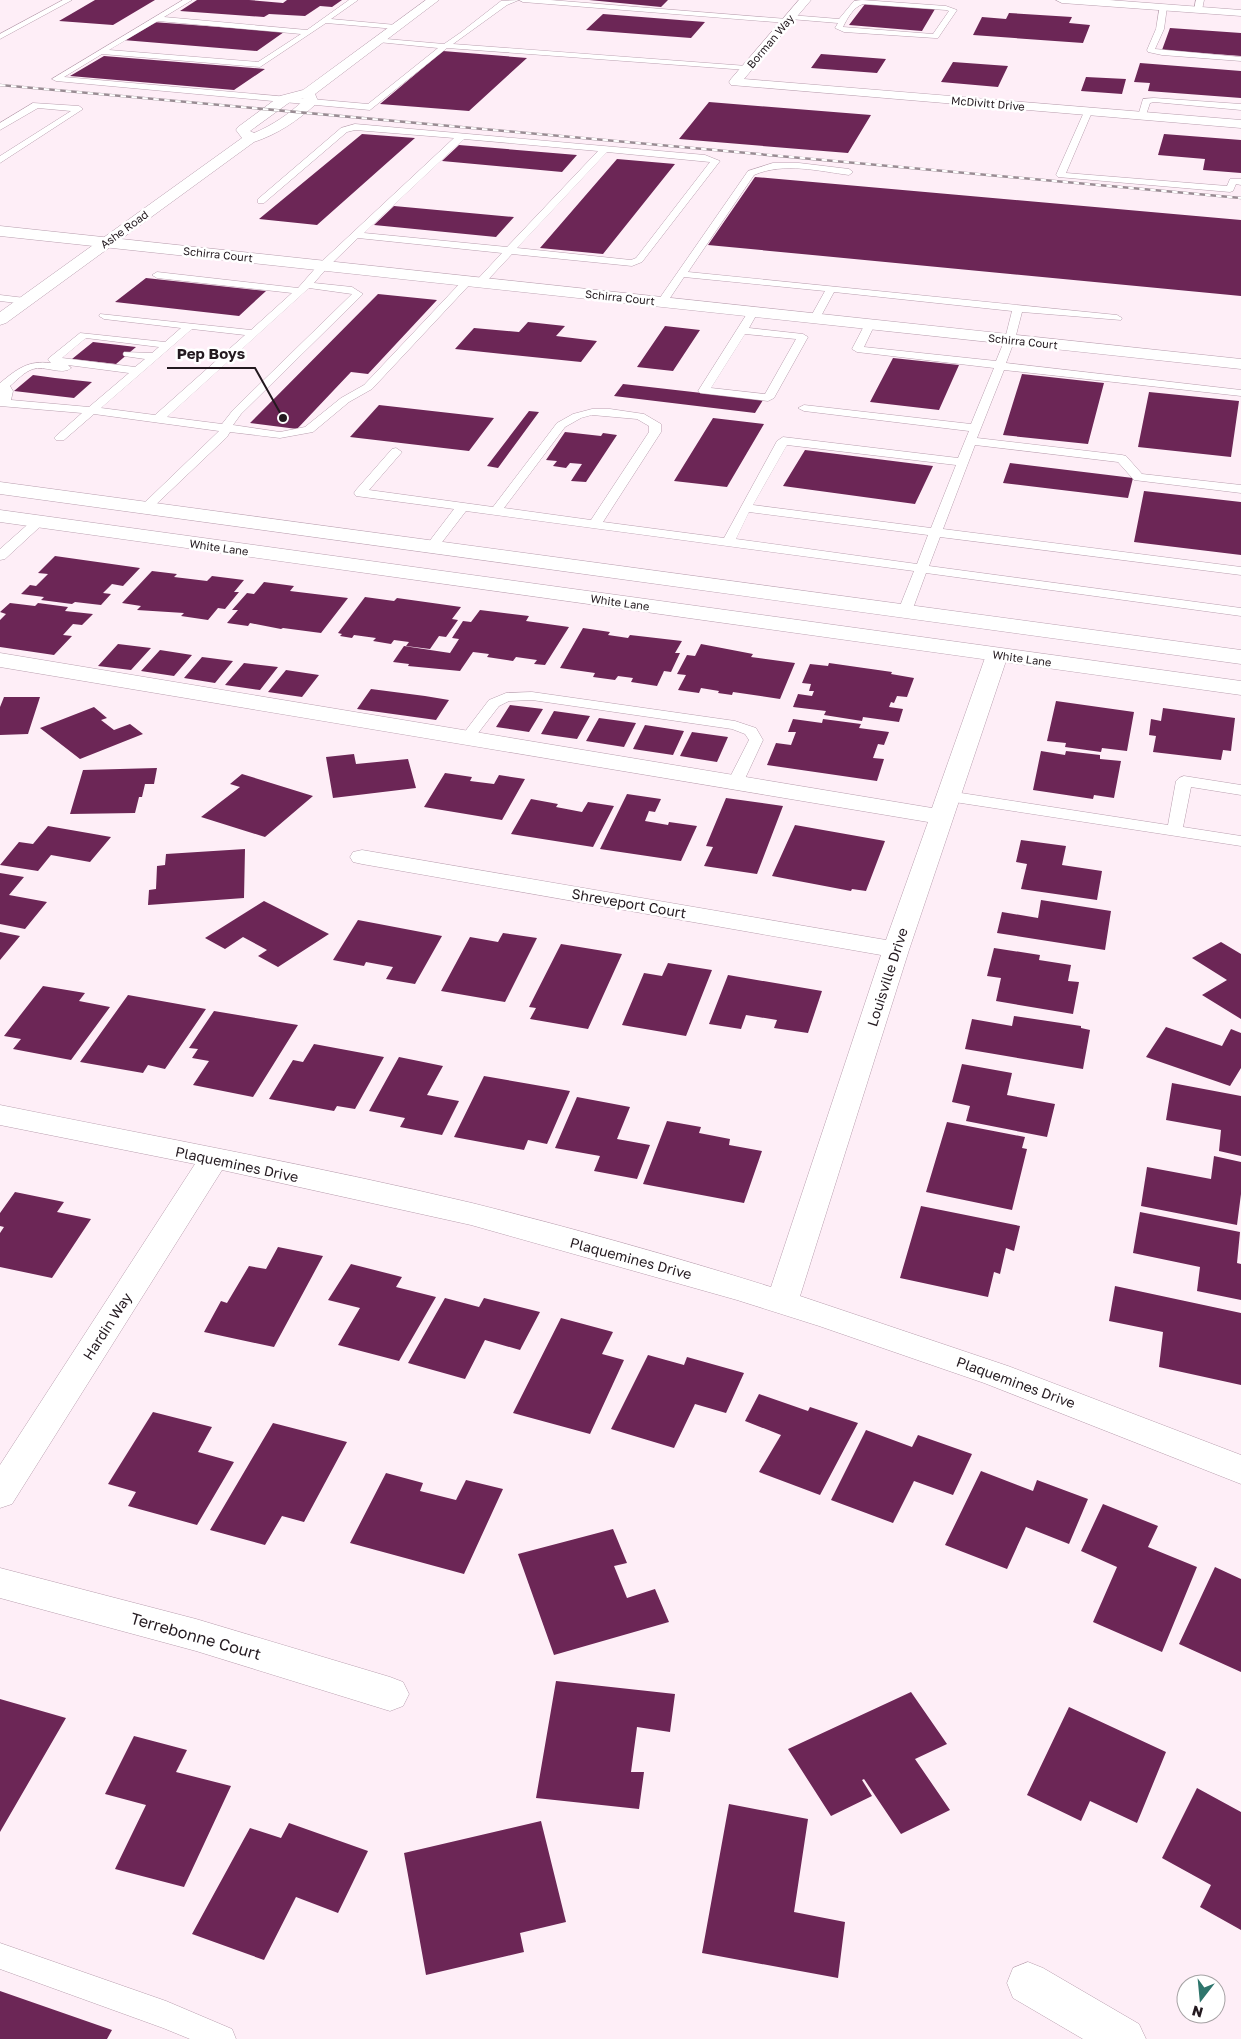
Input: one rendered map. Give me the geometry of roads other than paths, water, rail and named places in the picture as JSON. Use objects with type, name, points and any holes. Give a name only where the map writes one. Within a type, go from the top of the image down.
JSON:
[{"type":"street","name":"Ashe Road","points":[[0,320],[249,139],[270,133],[378,40],[433,0]]},
{"type":"street","name":"Borman Way","points":[[735,82],[805,0]]},
{"type":"street","points":[[1062,0],[1163,7],[1199,5],[1241,13]]},
{"type":"street","name":"McDivitt Drive","points":[[735,82],[1241,124]]},
{"type":"street","name":"Ashe Road","points":[[249,139],[243,130],[285,99],[310,97]]},
{"type":"street","name":"Schirra Court","points":[[0,231],[1241,364]]},
{"type":"street","points":[[0,488],[1241,657]]},
{"type":"street","name":"White Lane","points":[[0,516],[1241,688]]},
{"type":"street","points":[[328,562],[540,574],[561,572],[570,566]]},
{"type":"street","points":[[682,611],[869,615],[895,610]]},
{"type":"street","points":[[997,655],[1017,642],[1043,642],[1241,657]]},
{"type":"street","name":"Louisville Drive","points":[[782,1301],[896,950],[997,655]]},
{"type":"street","points":[[0,660],[735,783],[944,807]]},
{"type":"street","name":"Shreveport Court","points":[[362,857],[896,950]]},
{"type":"street","name":"Plaquemines Drive","points":[[0,1116],[472,1214],[656,1264],[782,1301],[946,1356],[1138,1428],[1241,1470]]},
{"type":"street","name":"Hardin Way","points":[[0,1494],[214,1159]]},
{"type":"street","name":"Terrebonne Court","points":[[0,1583],[196,1635],[390,1694]]},
{"type":"street","points":[[1028,1982],[1124,2039]]},
{"type":"lane","points":[[0,37],[68,0]]},
{"type":"lane","points":[[188,0],[56,78],[285,99]]},
{"type":"lane","points":[[101,52],[260,65],[354,0]]},
{"type":"lane","points":[[310,97],[370,106],[445,46],[463,35],[504,3],[515,0]]},
{"type":"lane","points":[[523,0],[841,21]]},
{"type":"lane","points":[[859,2],[946,4],[953,10],[935,36],[844,30],[839,28],[841,21],[859,2]]},
{"type":"lane","points":[[1163,7],[1160,28],[1151,50],[1162,53],[1241,59]]},
{"type":"lane","points":[[157,19],[309,32]]},
{"type":"lane","points":[[324,21],[396,27]]},
{"type":"lane","points":[[378,40],[747,68]]},
{"type":"lane","points":[[1142,116],[1146,101],[1154,100],[1241,107]]},
{"type":"lane","points":[[0,127],[36,105],[79,109],[0,160]]},
{"type":"lane","points":[[1215,122],[1219,105]]},
{"type":"lane","points":[[1088,112],[1061,175],[1230,189],[1233,181],[1241,182]]},
{"type":"lane","points":[[261,201],[349,128],[361,126],[716,161],[636,262],[623,263],[357,235]]},
{"type":"lane","points":[[158,419],[303,288],[323,266],[462,136]]},
{"type":"lane","points":[[22,392],[38,399],[91,410],[158,419],[280,435],[309,430],[340,403],[376,380],[474,282],[509,251],[605,149]]},
{"type":"lane","points":[[662,302],[747,178],[756,170],[779,166],[849,172]]},
{"type":"lane","points":[[682,274],[1117,318]]},
{"type":"lane","points":[[145,508],[223,435],[226,427],[237,412],[358,294],[352,290],[303,288],[157,275]]},
{"type":"lane","points":[[815,318],[831,289]]},
{"type":"lane","points":[[0,298],[26,301]]},
{"type":"lane","points":[[895,610],[922,568],[1010,339],[1018,308]]},
{"type":"lane","points":[[742,330],[803,336],[768,398],[704,391],[753,312]]},
{"type":"lane","points":[[104,316],[253,333]]},
{"type":"lane","points":[[870,324],[857,349],[1241,393]]},
{"type":"lane","points":[[60,438],[190,326]]},
{"type":"lane","points":[[134,373],[53,360],[84,336],[167,345]]},
{"type":"lane","points":[[69,348],[84,349]]},
{"type":"lane","points":[[128,354],[154,357]]},
{"type":"lane","points":[[54,396],[2,403],[7,390],[4,385],[28,366],[34,364],[62,373],[72,380]]},
{"type":"lane","points":[[43,376],[62,373],[134,373]]},
{"type":"lane","points":[[804,408],[975,428]]},
{"type":"lane","points":[[496,511],[561,424],[592,412],[628,413],[648,419],[655,424],[655,432],[595,524]]},
{"type":"lane","points":[[728,542],[783,441],[963,462]]},
{"type":"lane","points":[[970,442],[1122,459],[1138,477],[1241,489]]},
{"type":"lane","points":[[396,452],[360,493],[1241,612]]},
{"type":"lane","points":[[431,547],[463,506]]},
{"type":"lane","points":[[745,508],[1241,571]]},
{"type":"lane","points":[[0,556],[39,521]]},
{"type":"lane","points":[[467,738],[494,703],[506,697],[532,696],[735,725],[751,731],[756,740],[735,783]]},
{"type":"lane","points":[[1175,831],[1184,782],[1241,790]]},
{"type":"lane","points":[[944,807],[1175,831],[1241,841]]},
{"type":"lane","points":[[0,1956],[166,2015],[222,2039]]},
{"type":"railway","points":[[0,85],[1241,198]]},
{"type":"place","name":"Pep Boys","points":[[283,418]]}]
